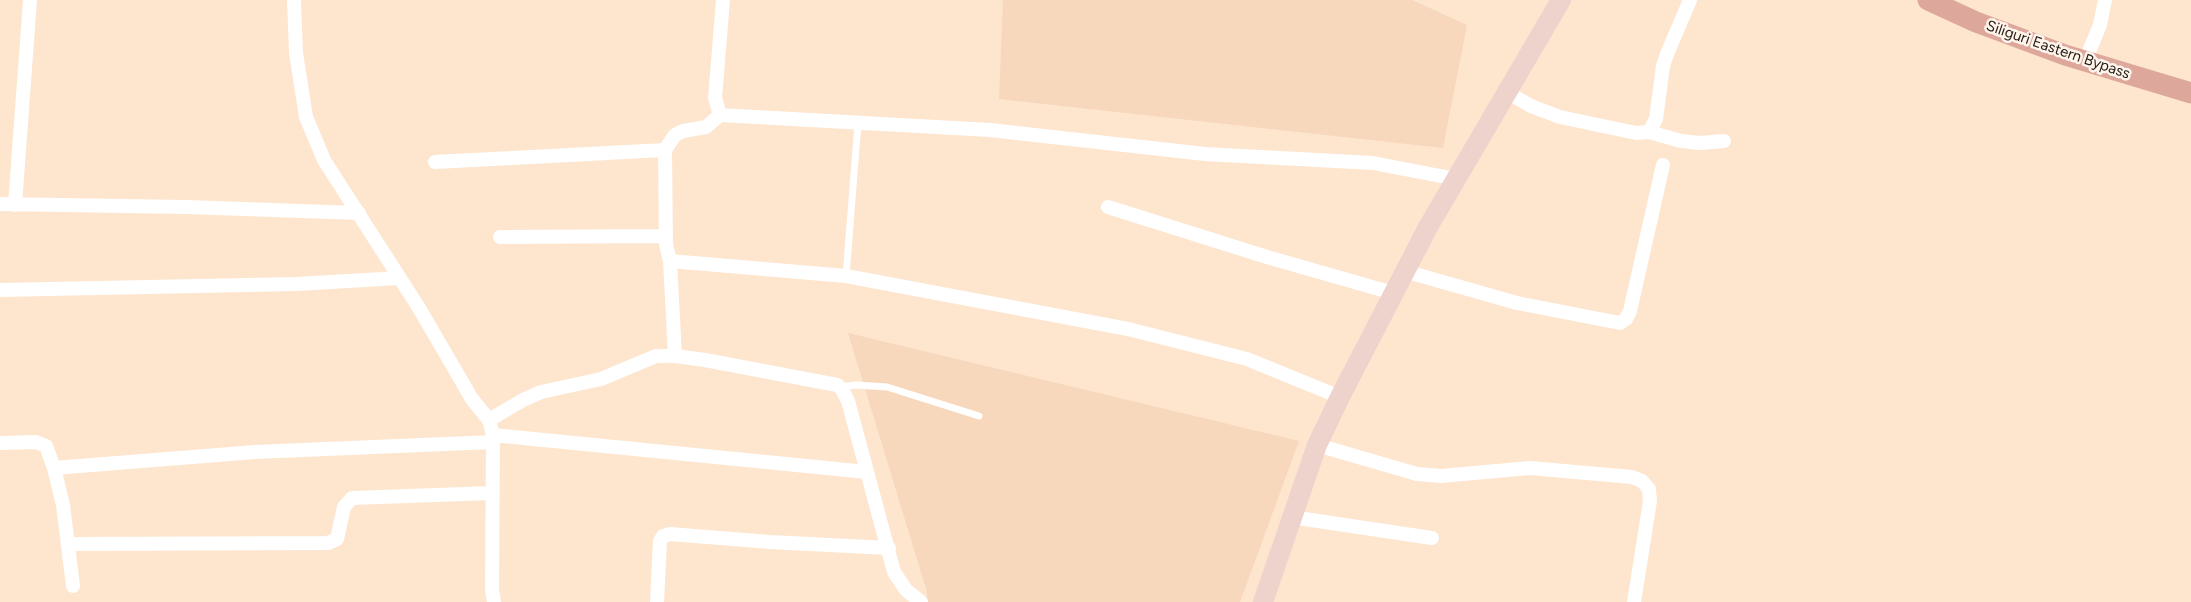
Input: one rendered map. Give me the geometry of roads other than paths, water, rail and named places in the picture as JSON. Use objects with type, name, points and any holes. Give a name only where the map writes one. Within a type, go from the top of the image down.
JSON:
[{"type":"main road","name":"Siliguri Eastern Bypass","points":[[1939,2],[1976,22],[2085,61],[2191,93]]},
{"type":"street","points":[[15,205],[30,0]]},
{"type":"street","points":[[294,0],[296,53],[306,117],[324,160],[419,308],[472,399],[489,420],[493,439],[492,590],[494,602]]},
{"type":"street","points":[[720,115],[715,98],[723,0]]},
{"type":"street","points":[[1263,602],[1317,445],[1340,397],[1404,271],[1561,0]]},
{"type":"street","points":[[1649,132],[1656,119],[1663,66],[1690,0]]},
{"type":"street","points":[[2085,61],[2100,26],[2105,0]]},
{"type":"street","points":[[1508,92],[1531,106],[1560,117],[1636,133],[1649,132],[1682,141],[1700,143],[1724,141]]},
{"type":"street","points":[[675,356],[670,261],[666,236],[665,150],[675,135],[683,131],[706,128],[720,115],[990,130],[1205,154],[1373,163],[1456,179]]},
{"type":"street","points":[[435,162],[665,150]]},
{"type":"street","points":[[1404,271],[1517,303],[1620,323],[1626,319],[1630,311],[1663,165]]},
{"type":"street","points":[[0,204],[359,213]]},
{"type":"street","points":[[1108,207],[1267,257],[1393,293]]},
{"type":"street","points":[[500,237],[666,236]]},
{"type":"street","points":[[670,261],[846,276],[1128,329],[1247,359],[1340,397]]},
{"type":"street","points":[[0,290],[296,284],[400,279]]},
{"type":"street","points":[[489,420],[541,392],[601,379],[656,356],[675,356],[830,383],[839,387],[845,393],[848,401],[894,572],[899,581],[921,602]]},
{"type":"street","points":[[54,468],[255,452],[493,439],[867,472]]},
{"type":"street","points":[[0,443],[42,443],[46,446],[63,505],[73,586]]},
{"type":"street","points":[[1317,445],[1417,474],[1441,476],[1530,468],[1632,477],[1642,481],[1649,489],[1650,501],[1634,602]]},
{"type":"street","points":[[68,544],[328,543],[337,539],[344,507],[352,498],[492,493]]},
{"type":"street","points":[[1291,517],[1432,538]]},
{"type":"street","points":[[657,602],[660,541],[663,536],[670,534],[889,548]]},
{"type":"lane","points":[[846,276],[858,123]]},
{"type":"lane","points":[[839,387],[856,385],[887,387],[979,416]]}]
